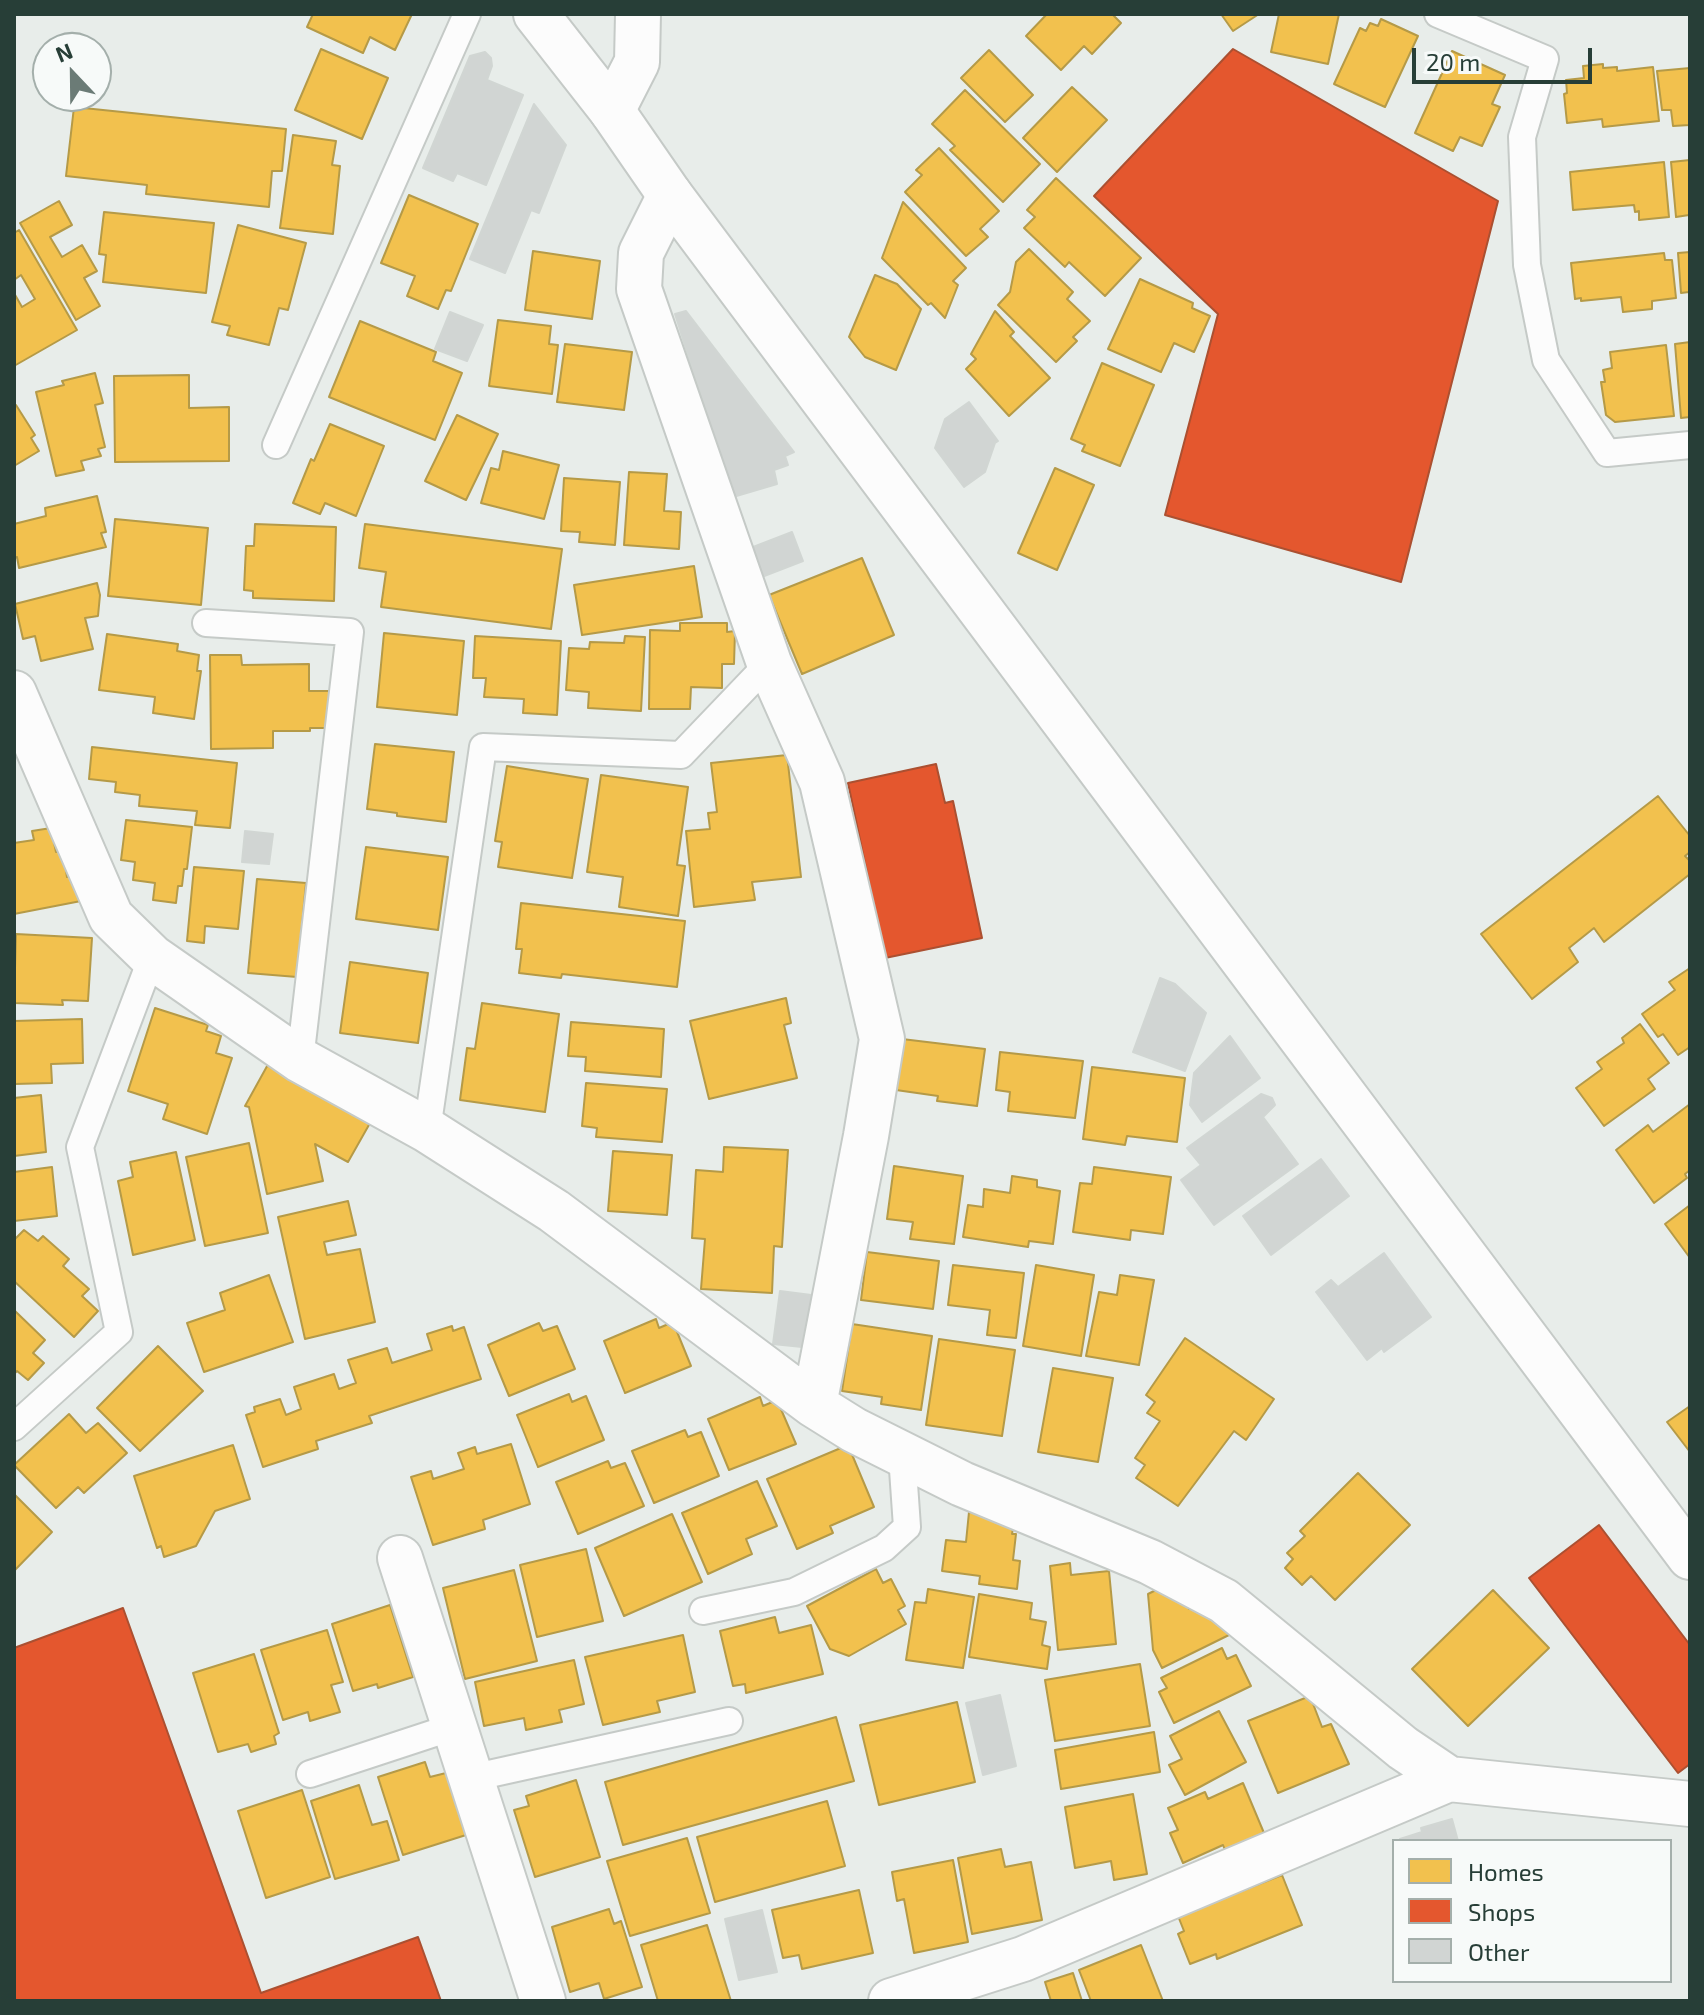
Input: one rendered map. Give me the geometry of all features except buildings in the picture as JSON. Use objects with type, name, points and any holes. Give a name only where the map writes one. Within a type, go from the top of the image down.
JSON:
[{"type":"street","points":[[536,14],[612,111],[670,195],[1690,1557]]},
{"type":"street","points":[[612,111],[637,62],[638,14]]},
{"type":"street","points":[[670,195],[641,253],[639,289],[769,663],[822,782],[882,1039],[814,1405]]},
{"type":"street","points":[[14,693],[111,917],[152,957],[300,1060],[427,1130],[554,1211],[814,1405],[854,1430],[962,1484],[1150,1562],[1224,1601],[1403,1748],[1449,1779],[1690,1804]]},
{"type":"street","points":[[400,1558],[543,2001]]},
{"type":"street","points":[[891,2001],[1023,1959],[1449,1779]]},
{"type":"lane","points":[[276,445],[467,14]]},
{"type":"lane","points":[[1438,14],[1545,59],[1522,137],[1527,265],[1546,360],[1607,453],[1690,445]]},
{"type":"lane","points":[[206,623],[350,632],[300,1060]]},
{"type":"lane","points":[[427,1130],[483,747],[681,755],[769,663]]},
{"type":"lane","points":[[14,1427],[119,1332],[80,1147],[152,957]]},
{"type":"lane","points":[[703,1611],[794,1592],[884,1548],[907,1527],[902,1455]]},
{"type":"lane","points":[[471,1778],[729,1721]]},
{"type":"lane","points":[[310,1774],[453,1727]]}]
